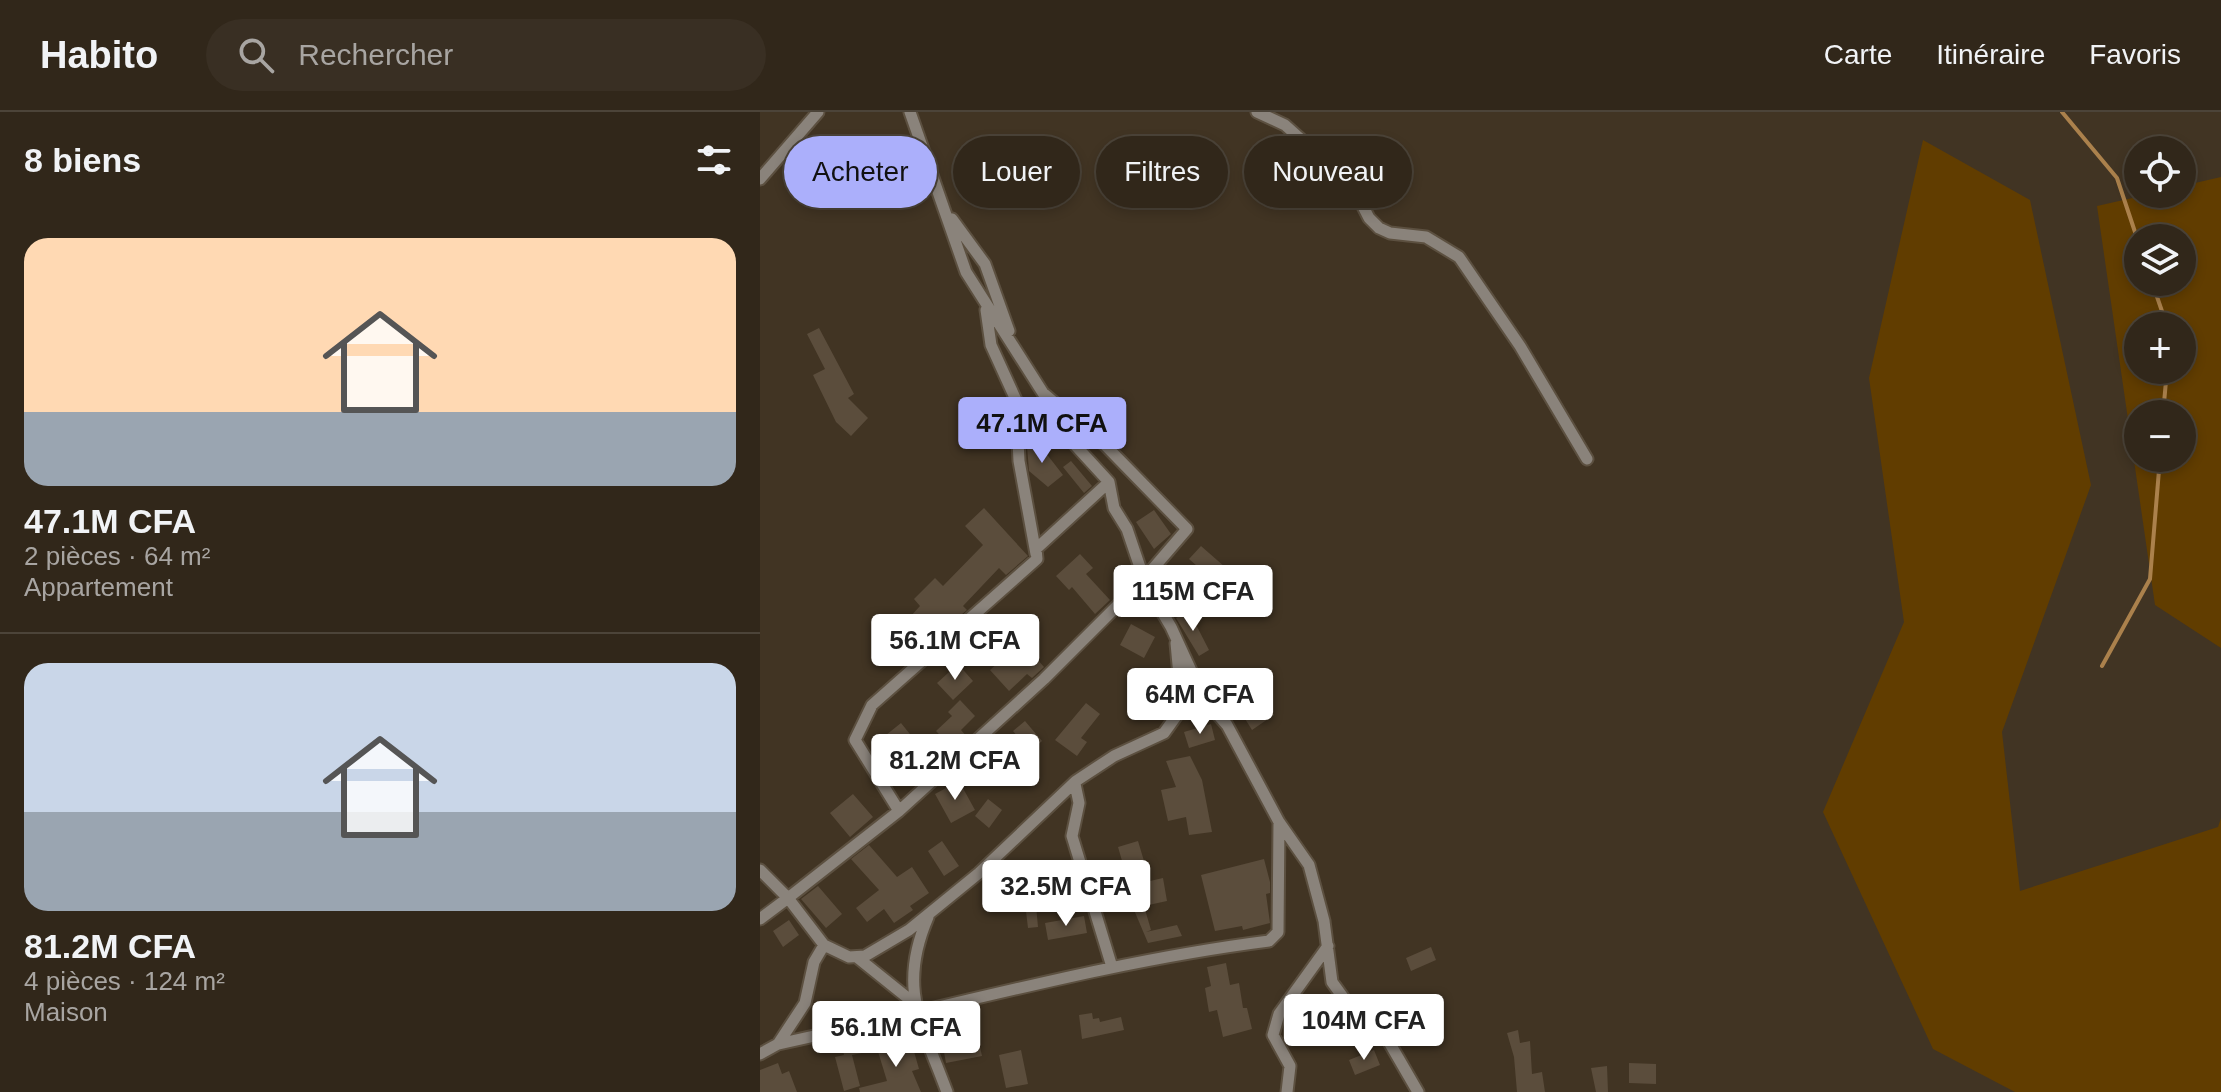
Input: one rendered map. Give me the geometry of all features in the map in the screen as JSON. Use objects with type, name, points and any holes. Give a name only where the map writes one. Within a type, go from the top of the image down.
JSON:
[{"type":"street","points":[[760,179],[818,112]]},
{"type":"street","points":[[910,112],[966,272],[1076,446],[1109,482],[1114,508],[1127,529],[1144,579],[1204,699],[1227,725],[1279,822],[1314,878],[1332,982],[1345,1000],[1378,1023],[1418,1092]]},
{"type":"street","points":[[1257,112],[1285,125],[1352,185],[1369,218],[1379,228],[1390,233],[1426,237],[1459,257],[1520,346],[1587,459]]},
{"type":"street","points":[[947,212],[985,264],[1014,346]]},
{"type":"street","points":[[985,306],[991,345],[1016,400],[1019,461],[1037,559]]},
{"type":"street","points":[[760,919],[899,811],[1044,679],[1186,533],[1186,526],[1105,445],[1043,393]]},
{"type":"street","points":[[1037,559],[1036,549],[1109,482]]},
{"type":"street","points":[[899,811],[858,747],[857,731],[872,705],[1037,559]]},
{"type":"street","points":[[858,958],[909,930],[989,865],[1075,784],[1114,756],[1164,733],[1182,708],[1176,643]]},
{"type":"street","points":[[1075,784],[1079,803],[1072,836],[1112,967]]},
{"type":"street","points":[[760,1054],[778,1044],[916,1007],[1274,937],[1278,932],[1279,822]]},
{"type":"street","points":[[760,870],[788,898],[824,945],[858,958],[916,1007]]},
{"type":"street","points":[[930,912],[912,965],[916,1007],[947,1092]]},
{"type":"street","points":[[778,1044],[805,1003],[814,962],[824,945]]},
{"type":"street","points":[[1287,1092],[1290,1066],[1273,1035],[1279,1014],[1328,946]]},
{"type":"shaded area","points":[[1923,140],[2030,200],[2091,485],[2002,732],[2020,891],[2218,827],[2221,818],[2221,1092],[2015,1092],[1933,1049],[1823,812],[1904,622],[1869,378]]},
{"type":"shaded area","points":[[2221,177],[2221,648],[2155,605],[2136,472],[2196,472],[2196,400],[2125,400],[2097,206],[2124,200],[2124,208],[2196,208],[2196,183]]},
{"type":"building","points":[[819,328],[854,394],[848,398],[868,418],[851,436],[836,422],[813,375],[825,369],[807,334]]},
{"type":"building","points":[[1035,439],[1063,475],[1048,487],[1029,471],[1027,446]]},
{"type":"building","points":[[1071,461],[1092,486],[1084,493],[1063,467]]},
{"type":"building","points":[[984,508],[1028,556],[1006,575],[999,568],[963,606],[967,610],[948,626],[941,619],[909,655],[891,638],[920,606],[914,599],[935,578],[943,586],[983,545],[965,526]]},
{"type":"building","points":[[1154,510],[1171,534],[1154,549],[1136,522]]},
{"type":"building","points":[[1201,546],[1225,567],[1213,580],[1189,559]]},
{"type":"building","points":[[1080,554],[1093,568],[1086,574],[1110,600],[1095,614],[1072,587],[1069,590],[1056,576]]},
{"type":"building","points":[[1189,611],[1209,650],[1199,656],[1176,618]]},
{"type":"building","points":[[1003,620],[1044,667],[1032,678],[1027,674],[1009,691],[990,670],[1008,654],[989,634]]},
{"type":"building","points":[[1131,624],[1155,637],[1144,658],[1120,645]]},
{"type":"building","points":[[958,664],[973,681],[953,700],[937,683]]},
{"type":"building","points":[[1264,699],[1274,715],[1252,730],[1242,714]]},
{"type":"building","points":[[960,700],[975,716],[961,730],[967,737],[953,749],[936,731],[952,716],[948,712]]},
{"type":"building","points":[[1086,703],[1100,714],[1081,738],[1087,742],[1077,756],[1055,740]]},
{"type":"building","points":[[1025,721],[1042,741],[1030,751],[1013,731]]},
{"type":"building","points":[[901,723],[922,749],[907,761],[886,735]]},
{"type":"building","points":[[1211,724],[1215,740],[1189,748],[1184,732]]},
{"type":"building","points":[[1190,756],[1202,780],[1212,832],[1189,835],[1186,817],[1168,821],[1161,790],[1176,787],[1166,761]]},
{"type":"building","points":[[959,781],[975,810],[951,823],[935,794]]},
{"type":"building","points":[[853,794],[873,817],[850,837],[830,813]]},
{"type":"building","points":[[988,799],[1002,810],[989,828],[975,816]]},
{"type":"building","points":[[942,841],[959,866],[944,876],[928,851]]},
{"type":"building","points":[[1138,841],[1150,881],[1163,878],[1167,901],[1144,906],[1151,930],[1146,932],[1177,925],[1182,936],[1148,943],[1134,910],[1122,912],[1120,897],[1132,895],[1118,847]]},
{"type":"building","points":[[869,845],[897,877],[912,867],[929,893],[910,906],[913,910],[894,923],[884,909],[867,922],[856,908],[879,890],[851,859]]},
{"type":"building","points":[[1264,859],[1270,882],[1270,893],[1266,894],[1270,923],[1243,930],[1242,926],[1215,931],[1201,875]]},
{"type":"building","points":[[1033,872],[1038,927],[1028,928],[1025,903],[1009,906],[1005,877]]},
{"type":"building","points":[[818,886],[842,914],[826,928],[801,899]]},
{"type":"building","points":[[1084,916],[1087,933],[1048,940],[1045,923]]},
{"type":"building","points":[[789,920],[799,935],[783,947],[773,931]]},
{"type":"building","points":[[1431,947],[1436,960],[1411,971],[1406,958]]},
{"type":"building","points":[[1226,963],[1230,985],[1239,983],[1243,1008],[1247,1008],[1252,1029],[1223,1037],[1217,1010],[1209,1012],[1205,988],[1211,986],[1207,967]]},
{"type":"building","points":[[1092,1013],[1093,1019],[1099,1018],[1100,1022],[1121,1017],[1124,1030],[1082,1039],[1079,1015]]},
{"type":"building","points":[[973,1014],[982,1056],[946,1063],[941,1036],[948,1035],[945,1020]]},
{"type":"building","points":[[1518,1030],[1520,1043],[1530,1041],[1532,1074],[1542,1072],[1545,1092],[1517,1092],[1514,1057],[1507,1033]]},
{"type":"building","points":[[870,1036],[872,1051],[852,1055],[860,1086],[844,1091],[835,1057],[844,1055],[841,1042]]},
{"type":"building","points":[[891,1040],[893,1046],[911,1041],[919,1069],[912,1071],[921,1092],[860,1092],[859,1088],[887,1081],[876,1045]]},
{"type":"building","points":[[1021,1050],[1028,1084],[1006,1088],[999,1055]]},
{"type":"building","points":[[1374,1050],[1380,1065],[1355,1075],[1349,1060]]},
{"type":"building","points":[[778,1063],[782,1074],[789,1071],[797,1092],[760,1092],[760,1070]]},
{"type":"building","points":[[1629,1063],[1656,1064],[1656,1084],[1629,1083]]},
{"type":"building","points":[[1607,1066],[1608,1092],[1596,1092],[1591,1068]]},
{"type":"waterway","points":[[2062,112],[2117,178],[2132,224]]},
{"type":"waterway","points":[[2157,296],[2162,312]]},
{"type":"waterway","points":[[2164,400],[2166,384]]},
{"type":"waterway","points":[[2102,666],[2150,579],[2159,472]]}]
